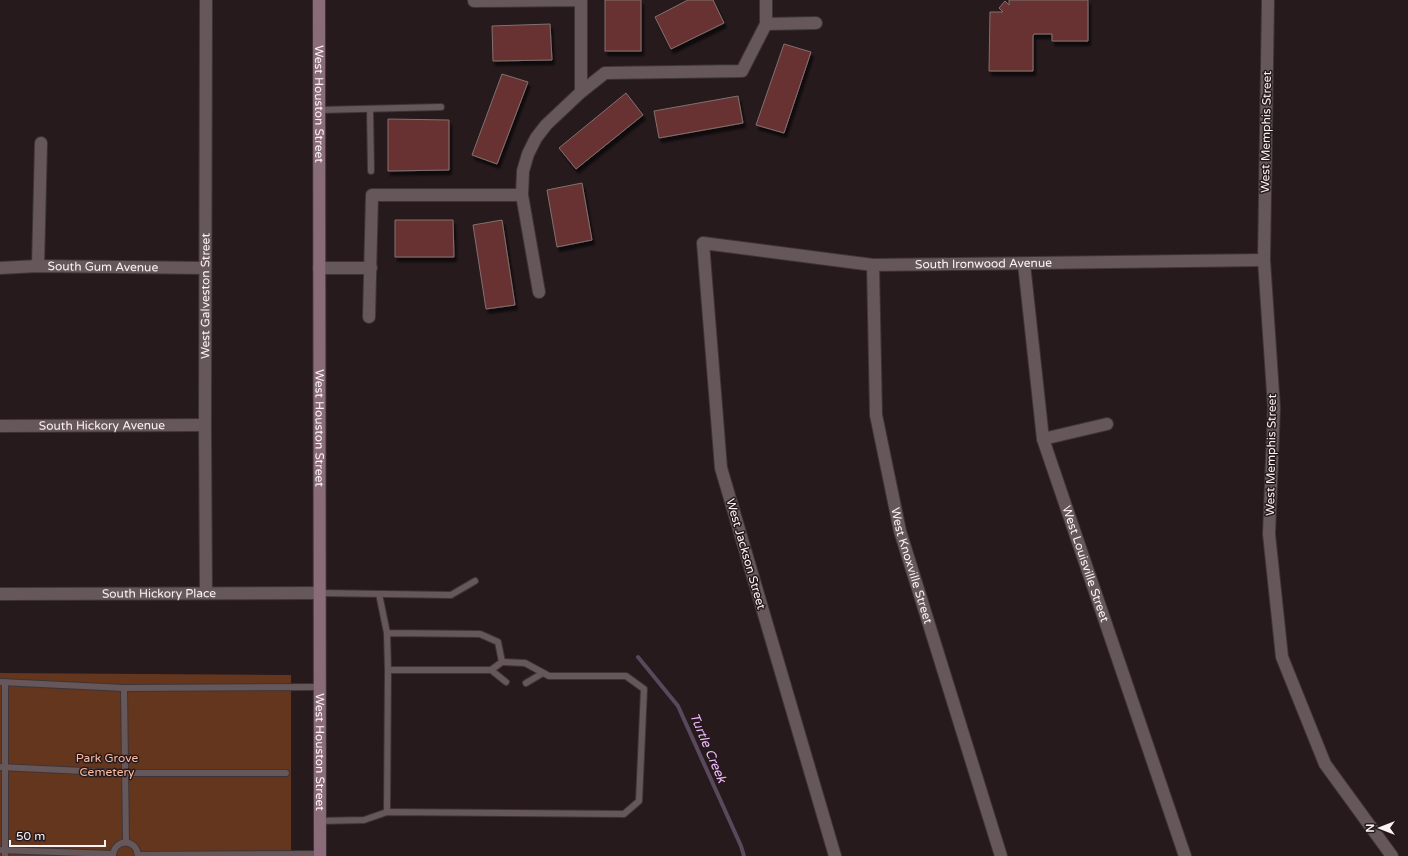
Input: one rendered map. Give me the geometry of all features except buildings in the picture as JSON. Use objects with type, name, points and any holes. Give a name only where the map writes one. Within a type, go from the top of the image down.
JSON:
[{"type":"main road","name":"West Houston Street","points":[[318,0],[318,593],[320,855]]},
{"type":"street","name":"West Galveston Street","points":[[206,0],[206,592]]},
{"type":"street","points":[[474,0],[581,0],[581,92]]},
{"type":"street","points":[[540,292],[522,195],[523,171],[528,154],[536,138],[546,125],[581,92],[604,73],[742,71],[766,24],[766,0]]},
{"type":"street","name":"West Memphis Street","points":[[1268,0],[1264,260],[1274,408],[1269,534],[1282,657],[1325,764],[1392,856]]},
{"type":"street","points":[[766,24],[816,23]]},
{"type":"street","points":[[38,266],[41,143]]},
{"type":"street","points":[[369,317],[372,195],[522,195]]},
{"type":"street","name":"South Ironwood Avenue","points":[[703,243],[872,265],[1264,260]]},
{"type":"street","name":"West Jackson Street","points":[[703,243],[721,468],[835,856]]},
{"type":"street","name":"West Louisville Street","points":[[1024,264],[1043,439],[1185,856]]},
{"type":"street","name":"West Knoxville Street","points":[[872,265],[876,415],[900,530],[1001,856]]},
{"type":"street","name":"South Gum Avenue","points":[[0,268],[38,266],[205,268]]},
{"type":"street","points":[[319,268],[371,268]]},
{"type":"street","points":[[1043,439],[1106,424]]},
{"type":"street","name":"South Hickory Avenue","points":[[0,426],[205,425]]},
{"type":"street","name":"South Hickory Place","points":[[0,594],[206,592],[318,593]]},
{"type":"lane","points":[[318,110],[441,107]]},
{"type":"lane","points":[[370,109],[371,171]]},
{"type":"lane","points":[[318,593],[451,595],[475,581]]},
{"type":"lane","points":[[379,594],[387,633],[387,812]]},
{"type":"lane","points":[[387,633],[480,634],[498,642],[502,662]]},
{"type":"lane","points":[[319,821],[364,820],[387,812],[624,814],[639,801],[644,689],[626,676],[549,676],[525,663],[502,662],[491,670],[388,670]]},
{"type":"lane","points":[[491,670],[506,682]]},
{"type":"lane","points":[[526,682],[543,673]]},
{"type":"lane","points":[[319,687],[124,688],[2,682],[4,852],[113,855],[115,848],[126,842],[137,848],[138,856],[320,855]]},
{"type":"lane","points":[[124,688],[126,842]]},
{"type":"lane","points":[[3,767],[125,773],[286,773]]},
{"type":"green space","name":"Park Grove Cemetery","points":[[0,673],[291,675],[291,856],[0,856]]},
{"type":"waterway","name":"Turtle Creek","points":[[638,657],[678,706],[741,846],[744,856]]}]
